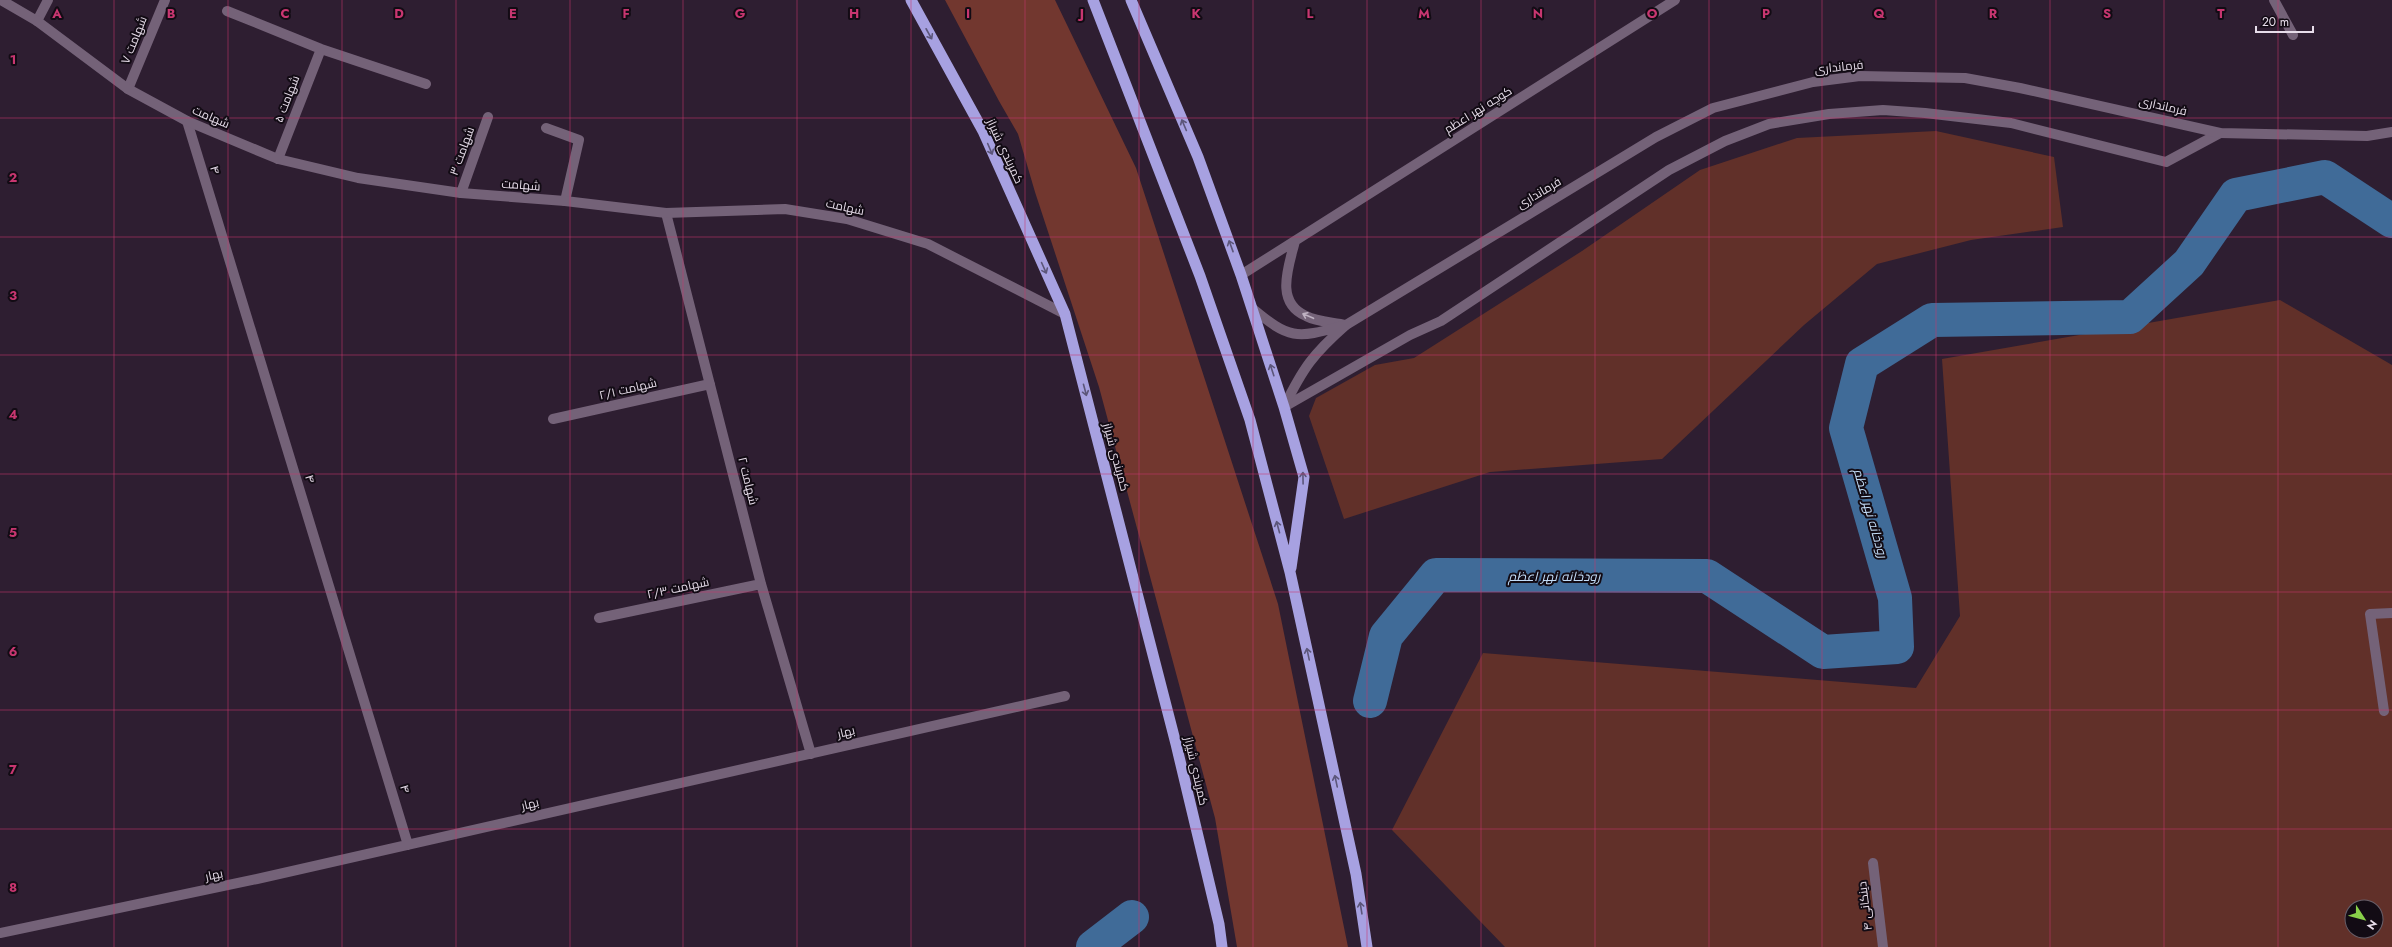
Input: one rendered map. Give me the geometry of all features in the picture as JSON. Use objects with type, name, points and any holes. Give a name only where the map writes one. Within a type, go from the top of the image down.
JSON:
[{"type":"highway","name":"کمربندی شیراز","points":[[911,0],[983,131],[1065,314],[1176,744],[1219,924],[1222,947]]},
{"type":"highway","points":[[1093,0],[1200,276],[1247,413],[1290,572],[1356,874],[1367,947]]},
{"type":"highway","points":[[1131,0],[1198,157],[1241,275],[1284,407],[1304,476],[1290,572]]},
{"type":"street","name":"شهامت","points":[[1,0],[36,22],[128,89],[187,122],[278,159],[358,178],[461,193],[565,201],[666,213],[784,209],[847,219],[928,244],[1065,314]]},
{"type":"street","points":[[36,22],[48,0]]},
{"type":"street","name":"۷ شهامت","points":[[128,89],[165,0]]},
{"type":"street","name":"کوچه نهر اعظم","points":[[1241,275],[1675,0]]},
{"type":"street","points":[[2274,0],[2293,35]]},
{"type":"street","points":[[227,11],[321,48],[426,84]]},
{"type":"street","name":"۵ شهامت","points":[[278,159],[321,48]]},
{"type":"street","name":"فرمانداری","points":[[1284,407],[1300,373],[1318,349],[1346,325],[1656,137],[1713,108],[1813,82],[1860,76],[1965,78],[2020,88],[2220,133],[2367,136],[2392,132]]},
{"type":"street","points":[[1284,407],[1410,335],[1441,321],[1669,170],[1725,141],[1768,124],[1829,114],[1883,110],[1918,113],[2011,123],[2166,162],[2220,133]]},
{"type":"street","name":"۳ شهامت","points":[[461,193],[488,117]]},
{"type":"street","name":"۴","points":[[187,122],[408,845]]},
{"type":"street","points":[[546,128],[579,140],[565,201]]},
{"type":"street","name":"۲ شهامت","points":[[666,213],[762,584],[811,754]]},
{"type":"street","points":[[1294,241],[1284,284],[1290,302],[1305,316],[1346,325]]},
{"type":"street","name":"فرمانداری","points":[[1252,308],[1274,326],[1291,333],[1307,336],[1346,325]]},
{"type":"street","name":"۲/۱ شهامت","points":[[553,419],[710,384]]},
{"type":"street","name":"۲/۳ شهامت","points":[[599,618],[762,584]]},
{"type":"street","points":[[2384,711],[2370,614],[2392,613]]},
{"type":"street","name":"بهار","points":[[0,933],[408,845],[1065,696]]},
{"type":"street","name":"۴ دینکانی","points":[[1873,863],[1883,947]]},
{"type":"shaded area","points":[[945,0],[1055,0],[1136,168],[1278,604],[1348,947],[1237,947],[1215,818],[1099,387],[1035,192],[1018,134]]},
{"type":"shaded area","points":[[1936,131],[2054,157],[2063,227],[1971,240],[1877,264],[1804,325],[1662,459],[1490,472],[1344,519],[1309,416],[1316,398],[1375,365],[1414,358],[1582,251],[1700,170],[1797,138]]},
{"type":"shaded area","points":[[2280,300],[2392,365],[2392,947],[1505,947],[1392,830],[1483,653],[1916,688],[1960,616],[1942,359]]},
{"type":"waterway","name":"رودخانه نهر اعظم","points":[[1370,701],[1386,636],[1436,575],[1707,576],[1823,652],[1897,647],[1895,598],[1846,428],[1862,364],[1932,320],[2130,317],[2189,263],[2236,195],[2325,177],[2392,221]]},
{"type":"waterway","name":"رودخانه نهر اعظم","points":[[1093,947],[1132,917]]}]
